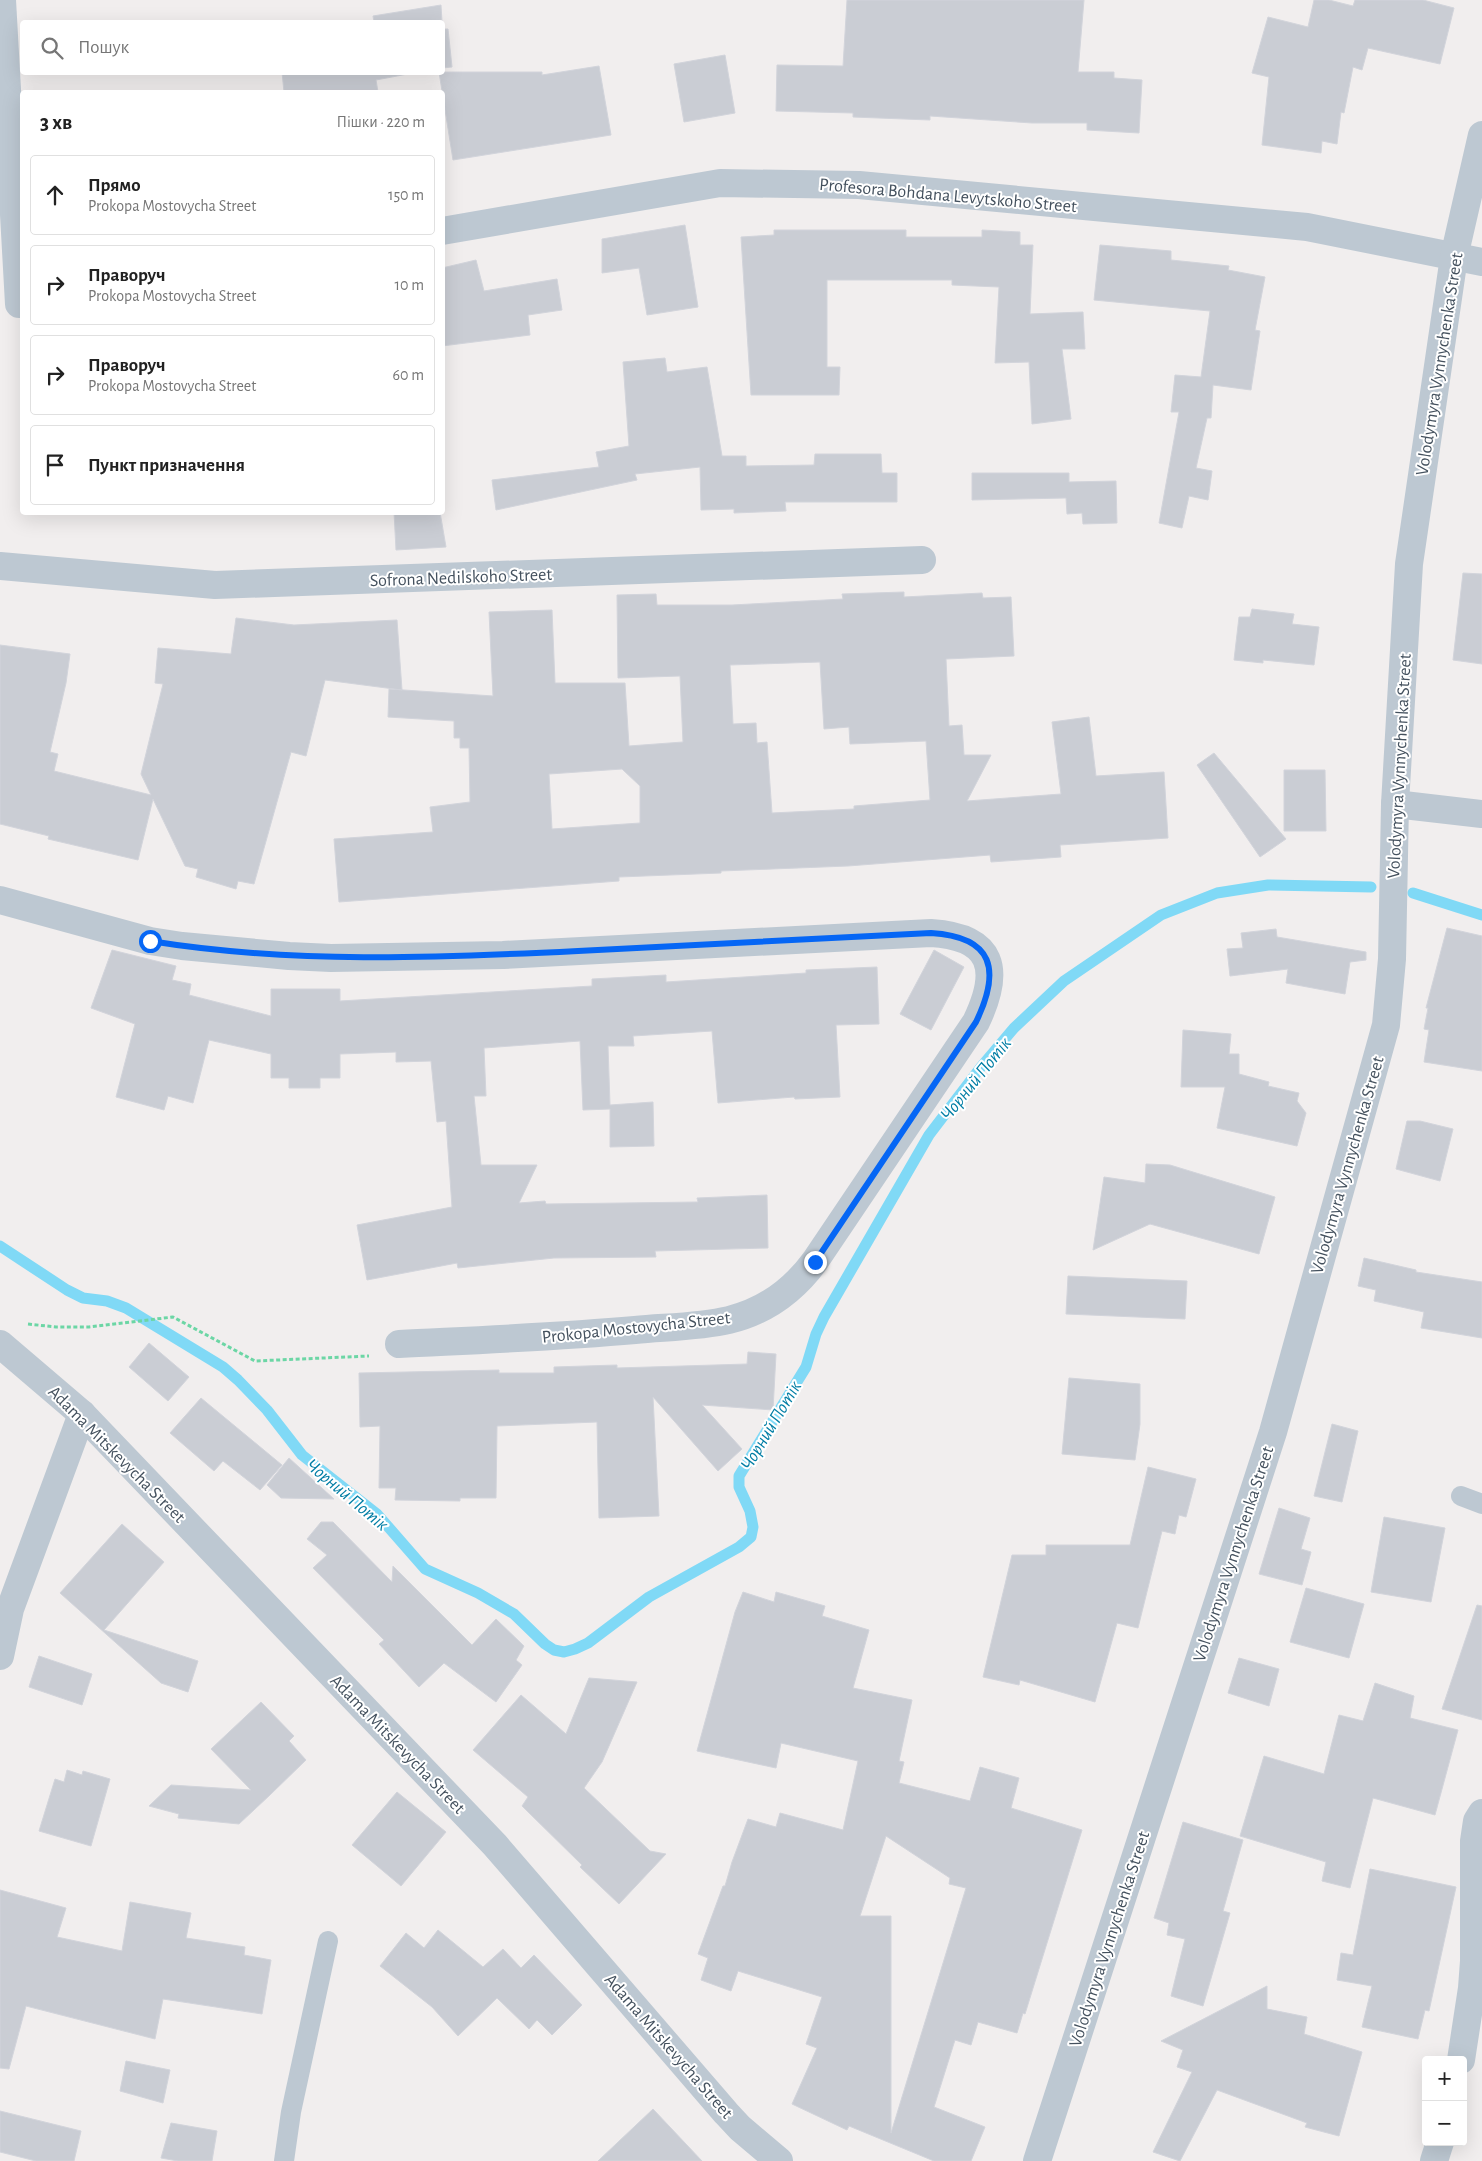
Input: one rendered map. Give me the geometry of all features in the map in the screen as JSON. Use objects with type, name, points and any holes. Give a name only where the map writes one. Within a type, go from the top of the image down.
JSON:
[{"type":"street","points":[[2,0],[14,305]]},
{"type":"street","name":"Volodymyra Vynnychenka Street","points":[[1037,2161],[1273,1432],[1386,1025],[1392,959],[1395,804],[1409,564],[1454,257],[1482,135]]},
{"type":"street","name":"Profesora Bohdana Levytskoho Street","points":[[445,230],[713,184],[859,184],[1307,227],[1482,262]]},
{"type":"street","name":"Sofrona Nedilskoho Street","points":[[0,566],[216,585],[922,560]]},
{"type":"street","points":[[1395,804],[1482,814]]},
{"type":"street","name":"Prokopa Mostovycha Street","points":[[0,900],[150,941],[182,946],[288,956],[331,958],[503,955],[931,933],[952,934],[962,937],[971,942],[985,955],[989,964],[990,983],[985,1003],[976,1022],[815,1262],[788,1293],[769,1304],[740,1316],[709,1323],[570,1336],[399,1344]]},
{"type":"street","name":"Adama Mitskevycha Street","points":[[0,1344],[82,1414],[495,1845],[726,2113],[740,2128],[779,2161]]},
{"type":"street","points":[[0,1656],[10,1609],[82,1414]]},
{"type":"street","points":[[1462,2056],[1472,1988],[1474,1961],[1474,1841],[1477,1821],[1482,1813]]},
{"type":"street","points":[[1434,2161],[1439,2146]]},
{"type":"lane","points":[[1461,1496],[1482,1504]]},
{"type":"lane","points":[[284,2161],[290,2112],[328,1941]]},
{"type":"path","points":[[19,1322],[56,1328],[90,1328],[173,1317],[255,1361],[385,1355],[399,1344]]},
{"type":"building","points":[[847,0],[1084,0],[1078,72],[1114,72],[1114,78],[1142,80],[1139,133],[1087,130],[1087,123],[1032,123],[930,116],[930,120],[853,117],[853,113],[776,111],[777,65],[843,66]]},
{"type":"building","points":[[1314,0],[1329,0],[1353,6],[1355,0],[1423,0],[1454,8],[1440,64],[1368,48],[1362,70],[1353,67],[1344,113],[1341,112],[1337,144],[1322,141],[1321,153],[1262,145],[1269,77],[1252,73],[1268,17],[1308,27]]},
{"type":"building","points":[[441,5],[442,20],[374,20],[373,16]]},
{"type":"building","points":[[445,29],[448,29],[452,67],[445,68]]},
{"type":"building","points":[[725,55],[735,113],[684,122],[674,64]]},
{"type":"building","points":[[599,66],[611,135],[453,160],[445,110],[445,90],[442,90],[439,75],[445,75],[445,72],[542,72],[542,75]]},
{"type":"building","points":[[282,75],[402,75],[376,80],[378,90],[284,90]]},
{"type":"building","points":[[685,225],[698,307],[647,315],[639,268],[602,273],[602,239]]},
{"type":"building","points":[[774,230],[906,230],[906,237],[982,237],[982,230],[1020,232],[1020,245],[1033,245],[1030,314],[1083,312],[1085,349],[1062,349],[1071,419],[1032,424],[1029,362],[995,363],[999,287],[952,285],[952,280],[827,280],[827,367],[840,367],[839,395],[751,395],[741,237],[774,235]]},
{"type":"building","points":[[1100,245],[1171,251],[1171,260],[1229,266],[1228,270],[1265,277],[1255,330],[1260,331],[1251,390],[1213,385],[1211,418],[1207,418],[1196,468],[1212,471],[1208,500],[1189,496],[1182,528],[1159,523],[1179,412],[1171,412],[1175,375],[1201,377],[1210,311],[1094,300]]},
{"type":"building","points":[[476,260],[484,291],[557,279],[562,310],[528,315],[530,335],[445,346],[445,267]]},
{"type":"building","points":[[665,358],[667,372],[707,367],[722,456],[746,456],[746,466],[814,465],[815,454],[881,454],[882,473],[897,473],[897,502],[785,502],[786,511],[734,513],[734,509],[701,510],[700,467],[635,474],[637,480],[496,510],[492,480],[599,467],[596,452],[629,446],[623,362]]},
{"type":"building","points":[[972,473],[1069,473],[1069,482],[1116,481],[1117,523],[1083,524],[1082,513],[1067,514],[1066,498],[972,500]]},
{"type":"building","points":[[394,515],[441,515],[446,547],[396,550]]},
{"type":"building","points":[[1463,573],[1482,574],[1482,664],[1453,660]]},
{"type":"building","points":[[904,592],[904,597],[982,593],[983,598],[1011,597],[1014,656],[946,659],[949,726],[962,725],[964,755],[991,755],[967,801],[1061,794],[1052,722],[1089,717],[1096,776],[1164,772],[1168,838],[1060,845],[1061,857],[991,862],[990,855],[848,866],[619,877],[619,881],[339,902],[334,839],[433,832],[430,807],[470,802],[469,748],[460,748],[460,738],[454,738],[454,721],[388,717],[389,689],[493,696],[489,612],[552,610],[555,683],[625,683],[629,746],[683,742],[680,676],[618,678],[617,595],[656,594],[657,605],[732,605],[843,599],[842,594]],"holes":[[[820,662],[824,729],[849,727],[850,744],[926,741],[930,800],[854,806],[854,809],[772,813],[767,742],[757,743],[756,723],[733,724],[730,665]],[[622,769],[640,786],[640,823],[552,829],[549,774]]]},
{"type":"building","points":[[1252,609],[1294,614],[1292,624],[1319,627],[1314,665],[1263,660],[1263,663],[1234,660],[1239,617],[1250,617]]},
{"type":"building","points":[[236,618],[294,625],[397,620],[402,690],[325,680],[306,756],[291,752],[254,884],[238,881],[236,889],[196,877],[198,869],[185,866],[153,799],[138,860],[48,839],[49,836],[0,824],[0,645],[70,654],[66,683],[50,752],[58,754],[54,771],[151,795],[141,774],[163,684],[155,683],[158,648],[231,654]]},
{"type":"building","points":[[1214,753],[1286,839],[1260,857],[1197,765]]},
{"type":"building","points":[[1284,770],[1325,770],[1326,831],[1284,831]]},
{"type":"building","points":[[1447,928],[1482,936],[1482,1071],[1424,1062],[1429,1030],[1424,1029],[1428,1008],[1426,1008]]},
{"type":"building","points":[[1276,929],[1277,937],[1366,952],[1366,960],[1350,962],[1345,994],[1286,983],[1288,969],[1230,976],[1227,949],[1243,948],[1241,933]]},
{"type":"building","points":[[112,950],[176,966],[172,980],[191,984],[189,995],[271,1016],[271,989],[340,989],[340,1001],[592,986],[592,979],[666,975],[666,982],[806,973],[806,970],[877,967],[879,1024],[836,1025],[840,1097],[795,1099],[794,1097],[718,1103],[712,1031],[633,1036],[634,1046],[608,1046],[610,1105],[653,1102],[654,1146],[610,1147],[610,1109],[583,1110],[580,1041],[484,1048],[486,1096],[474,1096],[481,1165],[537,1165],[519,1203],[545,1201],[546,1204],[698,1202],[697,1198],[767,1195],[768,1248],[655,1251],[656,1257],[554,1258],[458,1268],[457,1263],[367,1280],[357,1225],[452,1207],[446,1121],[437,1122],[431,1061],[396,1062],[396,1052],[340,1054],[340,1078],[320,1078],[320,1088],[289,1088],[289,1078],[271,1078],[271,1054],[209,1040],[193,1103],[168,1096],[164,1110],[116,1097],[135,1024],[91,1008]]},
{"type":"building","points":[[934,950],[964,967],[931,1030],[900,1014]]},
{"type":"building","points":[[1183,1030],[1231,1034],[1229,1054],[1239,1054],[1239,1074],[1269,1082],[1268,1086],[1299,1093],[1297,1101],[1306,1113],[1297,1146],[1217,1128],[1225,1087],[1181,1087]]},
{"type":"building","points":[[1407,1121],[1420,1121],[1453,1129],[1440,1181],[1396,1169]]},
{"type":"building","points":[[1146,1164],[1170,1165],[1275,1197],[1259,1254],[1150,1224],[1093,1250],[1104,1177],[1145,1183]]},
{"type":"building","points":[[1364,1258],[1416,1270],[1416,1272],[1482,1282],[1482,1338],[1421,1328],[1424,1312],[1374,1301],[1376,1290],[1358,1286]]},
{"type":"building","points":[[1068,1276],[1187,1281],[1185,1319],[1066,1314]]},
{"type":"building","points":[[149,1343],[189,1377],[168,1401],[129,1367]]},
{"type":"building","points":[[748,1352],[776,1354],[773,1410],[702,1405],[742,1449],[718,1471],[653,1397],[659,1516],[599,1518],[597,1422],[497,1426],[496,1498],[460,1498],[460,1501],[395,1500],[396,1488],[379,1488],[380,1426],[360,1427],[359,1373],[499,1370],[499,1373],[554,1373],[554,1367],[617,1365],[617,1368],[747,1364]]},
{"type":"building","points":[[1069,1378],[1140,1384],[1140,1424],[1135,1460],[1062,1454]]},
{"type":"building","points":[[201,1398],[282,1465],[260,1490],[223,1461],[214,1471],[170,1433]]},
{"type":"building","points":[[1332,1424],[1358,1431],[1342,1502],[1314,1496]]},
{"type":"building","points":[[289,1458],[334,1499],[281,1498],[267,1485]]},
{"type":"building","points":[[1148,1467],[1196,1479],[1186,1517],[1179,1515],[1175,1534],[1162,1531],[1138,1628],[1117,1623],[1095,1702],[1020,1680],[1019,1685],[983,1677],[1012,1555],[1046,1555],[1046,1545],[1130,1545]]},
{"type":"building","points":[[1279,1508],[1310,1518],[1301,1549],[1311,1552],[1302,1585],[1259,1574]]},
{"type":"building","points":[[1384,1517],[1445,1528],[1431,1602],[1371,1592]]},
{"type":"building","points":[[321,1522],[333,1522],[392,1582],[393,1566],[472,1645],[496,1619],[524,1646],[516,1660],[522,1665],[496,1702],[444,1663],[419,1687],[379,1644],[384,1640],[313,1568],[327,1555],[307,1539]]},
{"type":"building","points":[[122,1524],[164,1562],[104,1630],[198,1661],[188,1692],[161,1683],[60,1593]]},
{"type":"building","points":[[1306,1588],[1364,1604],[1349,1658],[1290,1642]]},
{"type":"building","points":[[743,1592],[774,1602],[776,1592],[825,1606],[822,1616],[869,1630],[853,1688],[912,1700],[899,1761],[904,1762],[899,1783],[970,1801],[980,1767],[1019,1778],[1011,1808],[1082,1830],[1025,2014],[1023,2013],[1017,2033],[978,2022],[971,2045],[955,2040],[934,2107],[985,2127],[971,2161],[934,2161],[849,2126],[847,2130],[792,2104],[817,2048],[806,2044],[822,1997],[738,1971],[731,1991],[701,1980],[708,1958],[698,1954],[723,1886],[725,1886],[748,1819],[776,1827],[780,1813],[843,1830],[858,1761],[781,1743],[776,1768],[697,1751],[735,1612]],"holes":[[[886,1836],[950,1878],[949,1884],[966,1888],[891,2133],[891,1916],[860,1916]]]},
{"type":"building","points":[[1477,1605],[1482,1606],[1482,1720],[1442,1709]]},
{"type":"building","points":[[39,1656],[92,1674],[82,1705],[29,1687]]},
{"type":"building","points":[[1239,1658],[1279,1669],[1269,1706],[1228,1693]]},
{"type":"building","points":[[589,1678],[637,1682],[602,1762],[584,1788],[650,1851],[666,1854],[619,1904],[580,1867],[582,1865],[522,1806],[528,1797],[473,1750],[521,1695],[566,1734]]},
{"type":"building","points":[[1375,1683],[1414,1696],[1410,1718],[1458,1730],[1435,1815],[1373,1798],[1350,1888],[1322,1881],[1326,1862],[1240,1836],[1264,1756],[1324,1774],[1339,1715],[1363,1721]]},
{"type":"building","points":[[261,1702],[294,1736],[289,1741],[306,1760],[239,1824],[178,1818],[179,1814],[149,1806],[171,1785],[251,1790],[211,1749]]},
{"type":"building","points":[[67,1770],[82,1775],[83,1771],[110,1779],[91,1846],[39,1831],[55,1779],[64,1782]]},
{"type":"building","points":[[397,1792],[446,1832],[401,1886],[352,1845]]},
{"type":"building","points":[[1183,1822],[1243,1840],[1223,1911],[1230,1913],[1203,2006],[1171,1996],[1185,1939],[1167,1935],[1169,1923],[1154,1918]]},
{"type":"building","points":[[1370,1869],[1456,1887],[1429,2011],[1425,2010],[1418,2039],[1362,2027],[1372,1986],[1337,1980],[1341,1953],[1353,1955]]},
{"type":"building","points":[[0,1890],[66,1908],[57,1937],[122,1951],[130,1902],[191,1913],[186,1938],[245,1947],[244,1955],[271,1960],[262,2014],[163,1999],[155,2039],[26,2006],[9,2069],[0,2068]]},
{"type":"building","points":[[438,1930],[483,1967],[503,1949],[521,1968],[534,1955],[582,2005],[552,2035],[537,2020],[529,2029],[497,1998],[458,2036],[432,2007],[380,1966],[406,1933],[424,1948]]},
{"type":"building","points":[[1267,1986],[1267,2009],[1307,2017],[1304,2034],[1362,2052],[1339,2136],[1305,2127],[1307,2123],[1217,2090],[1180,2161],[1153,2152],[1192,2072],[1177,2067],[1183,2050],[1161,2041]]},
{"type":"building","points":[[126,2061],[170,2070],[163,2103],[120,2091]]},
{"type":"building","points":[[653,2109],[702,2161],[598,2161]]},
{"type":"building","points":[[0,2111],[81,2131],[74,2161],[36,2161],[0,2152]]},
{"type":"building","points":[[171,2123],[217,2131],[212,2161],[178,2161],[161,2158]]},
{"type":"waterway","name":"Чорний Потік","points":[[0,1246],[67,1290],[83,1298],[107,1301],[126,1308],[223,1367],[267,1410],[302,1455],[377,1514],[425,1569],[478,1593],[514,1614],[545,1644],[554,1650],[564,1652],[588,1643],[649,1597],[739,1547],[751,1537],[753,1527],[750,1511],[739,1487],[739,1476],[806,1367],[816,1334],[824,1317],[929,1135],[981,1067],[1014,1028],[1064,981],[1161,915],[1217,893],[1268,885],[1371,887]]},
{"type":"waterway","name":"Чорний Потік","points":[[1413,893],[1482,915]]},
{"type":"route","points":[[150,941],[182,946],[288,956],[331,958],[503,955],[931,933],[952,934],[962,937],[979,948],[989,964],[990,983],[985,1003],[976,1022],[815,1262]]}]
